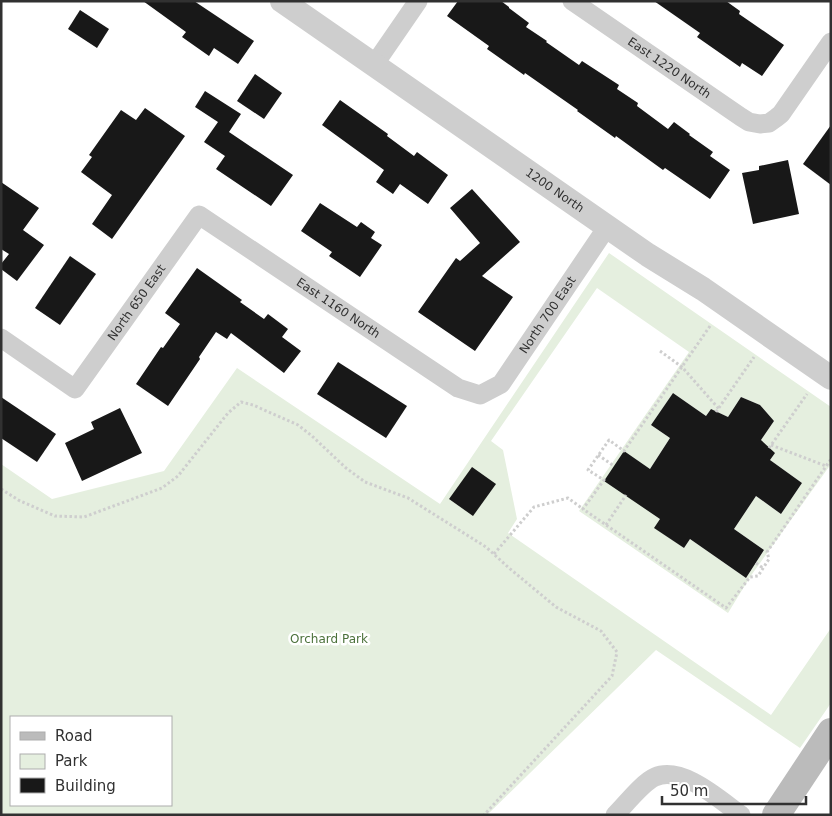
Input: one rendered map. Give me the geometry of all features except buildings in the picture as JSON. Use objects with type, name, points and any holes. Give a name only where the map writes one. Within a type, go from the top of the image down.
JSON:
[{"type":"main road","points":[[776,815],[831,732]]},
{"type":"street","name":"1200 North","points":[[282,1],[607,227],[703,289],[831,378]]},
{"type":"street","points":[[374,65],[418,1]]},
{"type":"street","name":"East 1220 North","points":[[572,1],[741,117],[749,122],[760,124],[769,123],[781,114],[831,42]]},
{"type":"street","name":"North 650 East","points":[[1,338],[75,389],[199,215]]},
{"type":"street","name":"East 1160 North","points":[[199,215],[458,388],[480,395]]},
{"type":"street","name":"North 700 East","points":[[480,395],[501,384],[607,227]]},
{"type":"street","points":[[615,815],[639,789],[655,777],[672,774],[696,783],[741,815]]},
{"type":"path","points":[[583,509],[604,480],[588,470],[598,455],[609,440],[624,450],[710,326]]},
{"type":"path","points":[[660,351],[682,367],[718,410],[754,357]]},
{"type":"path","points":[[807,394],[770,446],[826,466]]},
{"type":"path","points":[[1,489],[20,501],[55,516],[84,517],[162,488],[178,476],[228,413],[241,402],[298,425],[346,468],[365,482],[408,498],[486,547],[556,607],[601,631],[617,652],[612,676],[484,815]]},
{"type":"path","points":[[598,455],[614,466]]},
{"type":"path","points":[[494,554],[534,507],[568,498],[726,608],[750,578],[758,576],[769,559],[766,552],[831,459]]},
{"type":"path","points":[[606,525],[626,495]]},
{"type":"path","points":[[756,563],[763,568]]},
{"type":"green space","name":"Orchard Park","points":[[609,253],[831,407],[831,464],[750,577],[728,613],[579,511],[689,352],[597,288],[491,441],[503,450],[517,519],[508,533],[771,715],[831,628],[831,703],[800,748],[656,650],[487,815],[1,815],[1,464],[52,499],[164,471],[237,368],[440,504]],"holes":[[[673,393],[706,416],[711,409],[728,417],[741,397],[760,405],[774,421],[761,440],[774,453],[770,460],[802,483],[781,514],[756,496],[734,529],[764,550],[746,578],[690,539],[684,548],[655,528],[660,519],[624,452],[650,469],[670,438],[651,425]]]}]
